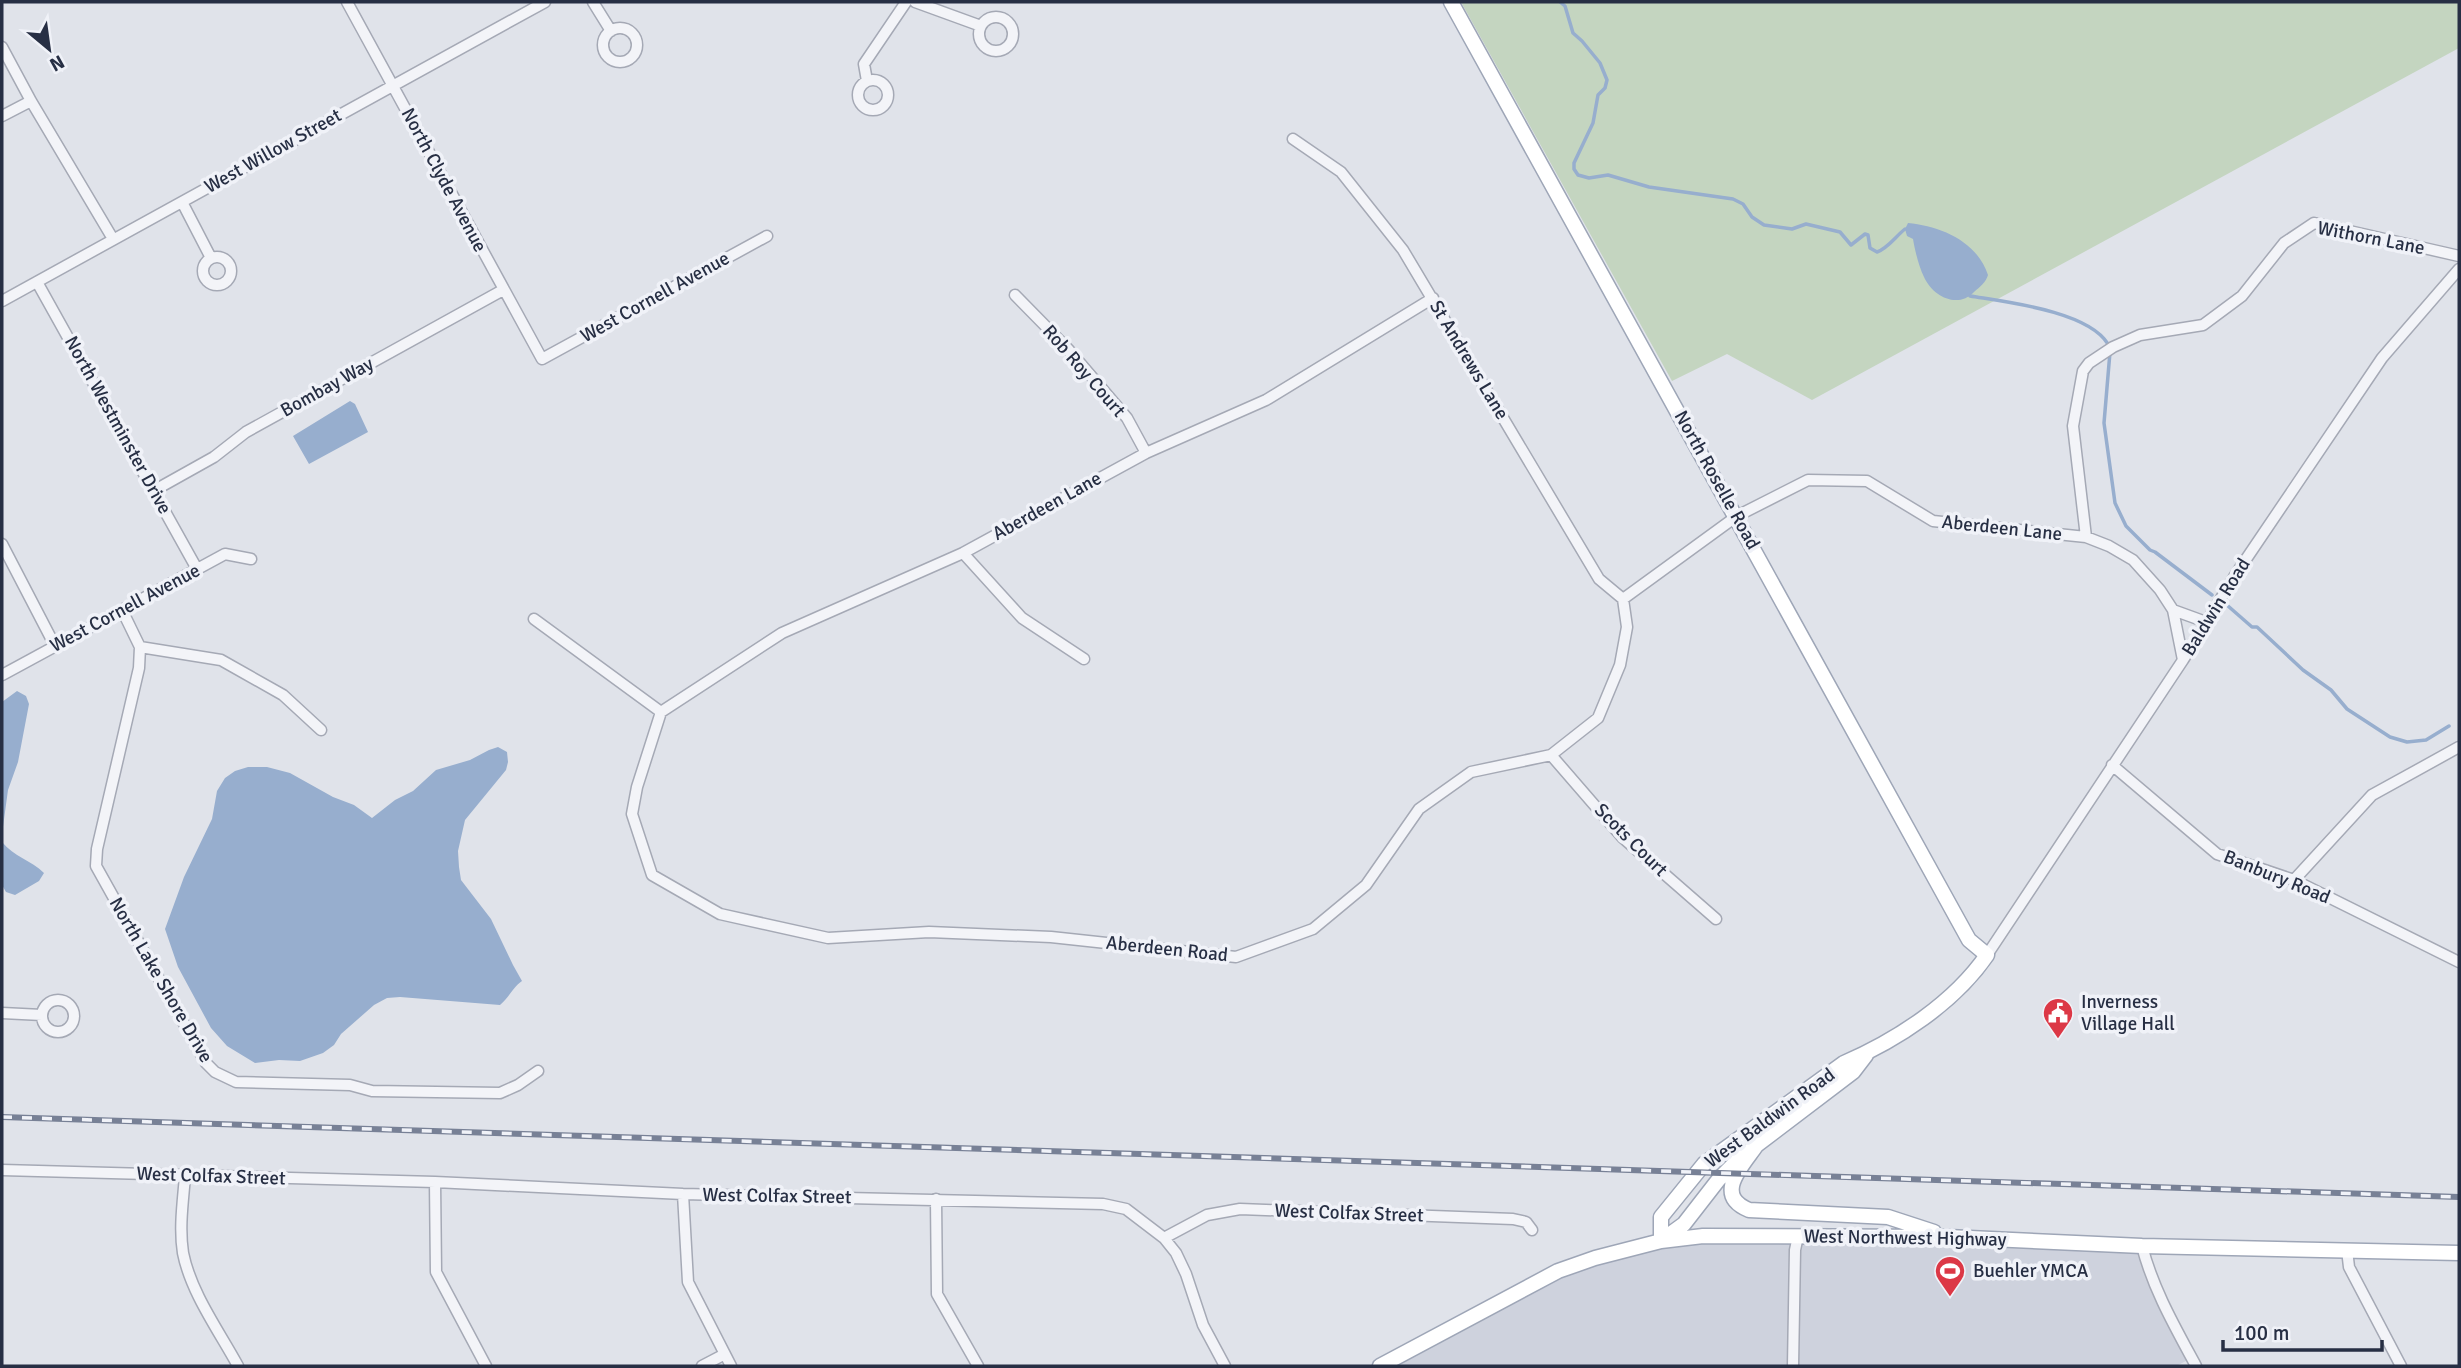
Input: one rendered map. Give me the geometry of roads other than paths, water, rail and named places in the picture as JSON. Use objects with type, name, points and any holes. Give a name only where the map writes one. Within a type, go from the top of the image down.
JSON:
[{"type":"main road","name":"North Roselle Road","points":[[1451,2],[1969,940],[1987,954]]},
{"type":"main road","name":"West Baldwin Road","points":[[1661,1241],[1661,1217],[1704,1164],[1844,1063],[1868,1053],[1941,1003],[1961,987],[1987,954]]},
{"type":"main road","name":"West Baldwin Road","points":[[1661,1241],[1684,1224],[1725,1172],[1853,1072],[1868,1053]]},
{"type":"main road","points":[[1756,1146],[1732,1179],[1733,1195],[1739,1206],[1749,1210],[1888,1217],[1948,1237]]},
{"type":"main road","name":"West Northwest Highway","points":[[1380,1366],[1558,1271],[1595,1258],[1661,1241],[1703,1236],[1948,1237],[2142,1246],[2459,1253]]},
{"type":"street","name":"North Clyde Avenue","points":[[347,2],[542,359]]},
{"type":"street","name":"West Willow Street","points":[[2,301],[545,2]]},
{"type":"street","points":[[593,2],[611,31]]},
{"type":"street","points":[[867,81],[864,64],[906,2]]},
{"type":"street","points":[[915,2],[981,26]]},
{"type":"street","points":[[2,47],[30,101],[113,239]]},
{"type":"street","points":[[2,116],[30,101]]},
{"type":"street","name":"St Andrews Lane","points":[[1293,139],[1342,172],[1403,250],[1599,579],[1623,599]]},
{"type":"street","points":[[182,202],[211,258]]},
{"type":"street","name":"Withorn Lane","points":[[2086,537],[2073,426],[2083,371],[2090,363],[2113,346],[2140,335],[2203,325],[2242,296],[2284,243],[2314,223],[2459,256]]},
{"type":"street","name":"West Cornell Avenue","points":[[542,359],[767,236]]},
{"type":"street","name":"Baldwin Road","points":[[1987,954],[2183,660],[2236,574],[2382,358],[2459,269]]},
{"type":"street","name":"North Westminster Drive","points":[[37,282],[197,569]]},
{"type":"street","name":"Bombay Way","points":[[155,490],[214,457],[246,432],[503,290]]},
{"type":"street","name":"Rob Roy Court","points":[[1015,295],[1068,349],[1127,418],[1146,453]]},
{"type":"street","name":"Aberdeen Lane","points":[[661,712],[782,633],[963,553],[1146,453],[1266,400],[1433,298]]},
{"type":"street","name":"Aberdeen Lane","points":[[1737,516],[1808,480],[1867,481],[1933,521],[2086,537],[2133,560],[2160,590],[2173,610],[2183,660]]},
{"type":"street","points":[[1623,599],[1737,516]]},
{"type":"street","points":[[2,544],[55,646]]},
{"type":"street","points":[[963,553],[1022,618],[1084,659]]},
{"type":"street","name":"West Cornell Avenue","points":[[2,675],[225,554],[251,559]]},
{"type":"street","name":"Aberdeen Road","points":[[661,712],[637,786],[632,814],[652,875],[720,914],[828,938],[929,932],[1051,937],[1236,957],[1313,929],[1367,884],[1419,809],[1471,772],[1551,755],[1598,718],[1620,665],[1627,627],[1623,599]]},
{"type":"street","name":"North Lake Shore Drive","points":[[122,610],[139,648],[139,668],[97,849],[96,866],[206,1063],[215,1072],[236,1082],[350,1085],[372,1091],[500,1093],[538,1071]]},
{"type":"street","points":[[2173,610],[2206,622]]},
{"type":"street","points":[[534,619],[661,712]]},
{"type":"street","points":[[139,648],[221,660],[283,695],[321,730]]},
{"type":"street","points":[[2294,880],[2372,795],[2459,747]]},
{"type":"street","name":"Scots Court","points":[[1551,755],[1622,836],[1716,919]]},
{"type":"street","name":"Banbury Road","points":[[2112,765],[2217,854],[2294,880],[2459,962]]},
{"type":"street","points":[[2,1013],[42,1015]]},
{"type":"street","name":"West Colfax Street","points":[[2,1170],[435,1182],[683,1194],[1103,1204],[1126,1209],[1164,1238],[1207,1215],[1240,1209],[1513,1219],[1526,1222],[1532,1230]]},
{"type":"street","points":[[185,1176],[183,1252],[192,1283],[238,1366]]},
{"type":"street","points":[[435,1182],[436,1272],[485,1366]]},
{"type":"street","points":[[683,1194],[688,1282],[731,1366]]},
{"type":"street","points":[[936,1199],[937,1294],[978,1366]]},
{"type":"street","points":[[1793,1366],[1795,1250],[1798,1236]]},
{"type":"street","points":[[1164,1238],[1182,1262],[1198,1314],[1225,1366]]},
{"type":"street","points":[[2142,1246],[2148,1269],[2166,1312],[2196,1366]]},
{"type":"street","points":[[2347,1250],[2349,1266],[2401,1366]]},
{"type":"street","points":[[702,1366],[725,1354]]},
{"type":"water","points":[[1908,223],[1944,232],[1966,244],[1983,263],[1988,275],[1984,282],[1961,300],[1946,298],[1933,290],[1922,273],[1913,239],[1907,236],[1905,229]]},
{"type":"water","points":[[350,401],[355,404],[368,432],[309,464],[293,436]]},
{"type":"water","points":[[17,691],[26,696],[29,704],[18,762],[8,790],[2,834],[2,702]]},
{"type":"water","points":[[498,747],[507,752],[506,770],[465,820],[458,851],[461,880],[491,919],[522,981],[506,999],[500,1005],[387,998],[374,1005],[323,1053],[300,1061],[255,1063],[227,1046],[211,1028],[178,967],[165,929],[184,877],[212,819],[217,791],[225,778],[248,767],[267,767],[290,773],[333,797],[354,805],[372,818],[395,800],[413,791],[436,770],[470,760]]},
{"type":"water","points":[[2,842],[44,873],[39,881],[15,895],[6,892],[2,885]]},
{"type":"waterway","points":[[1560,2],[1565,6],[1573,33],[1600,63],[1607,80],[1605,88],[1598,95],[1593,123],[1574,163],[1578,175],[1589,178],[1608,175],[1649,187],[1733,199],[1743,204],[1752,217],[1764,225],[1792,229],[1806,224],[1840,232],[1851,245],[1865,234],[1868,235],[1870,248],[1877,252],[1905,229]]},
{"type":"waterway","points":[[1970,296],[2024,305],[2065,316],[2083,323],[2108,344]]},
{"type":"waterway","points":[[2110,352],[2104,423],[2115,503],[2126,526],[2150,550],[2212,595]]},
{"type":"waterway","points":[[2228,606],[2252,627],[2257,627],[2303,670],[2331,690],[2347,709],[2390,737],[2407,742],[2426,740],[2449,726]]},
{"type":"railway","points":[[2,1117],[2459,1197]]},
{"type":"place","name":"Inverness Village Hall","points":[[2058,1040]]},
{"type":"place","name":"Buehler YMCA","points":[[1950,1298]]}]
